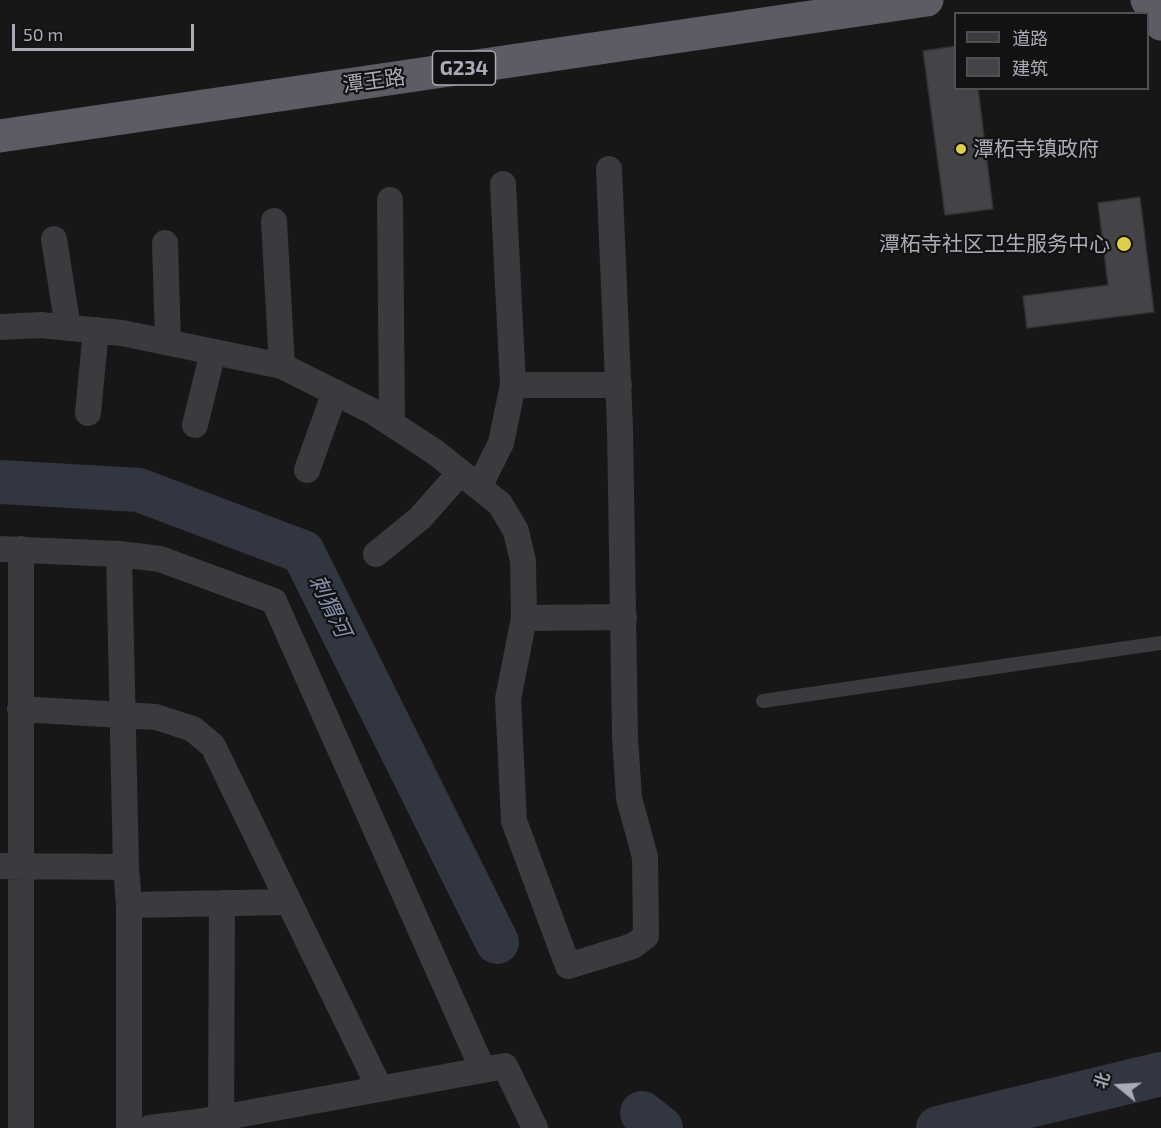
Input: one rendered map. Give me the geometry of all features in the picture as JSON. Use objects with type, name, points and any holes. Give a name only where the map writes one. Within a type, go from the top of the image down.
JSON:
[{"type":"highway","name":"潭王路","points":[[0,136],[812,8],[927,0]]},
{"type":"highway","points":[[1147,0],[1161,24]]},
{"type":"street","points":[[0,327],[41,325],[96,330],[168,342],[282,366],[392,424],[501,504],[516,531],[523,561],[524,618],[508,699],[514,821],[568,966],[633,946],[646,936],[645,857],[629,798],[619,385],[609,169]]},
{"type":"street","points":[[376,554],[470,480],[501,443],[513,386],[502,184]]},
{"type":"street","points":[[390,200],[392,424]]},
{"type":"street","points":[[274,221],[282,366]]},
{"type":"street","points":[[54,239],[68,328]]},
{"type":"street","points":[[165,243],[168,342]]},
{"type":"street","points":[[88,413],[96,330]]},
{"type":"street","points":[[195,425],[213,352]]},
{"type":"street","points":[[513,386],[619,385]]},
{"type":"street","points":[[307,470],[335,392]]},
{"type":"street","points":[[21,1128],[10,866],[20,709],[10,549],[119,554],[160,559],[274,601],[483,1070]]},
{"type":"street","points":[[119,554],[126,867],[129,904],[129,1128]]},
{"type":"street","points":[[524,618],[624,617]]},
{"type":"street","points":[[20,709],[156,717],[193,729],[213,747],[380,1089]]},
{"type":"street","points":[[10,866],[126,867]]},
{"type":"street","points":[[221,1118],[222,903]]},
{"type":"street","points":[[129,904],[289,903]]},
{"type":"street","points":[[150,1128],[221,1118],[505,1066],[535,1128]]},
{"type":"lane","points":[[763,701],[1161,643]]},
{"type":"building","name":"潭柘寺镇政府","points":[[954,46],[954,90],[978,90],[993,209],[945,215],[923,51]]},
{"type":"building","name":"潭柘寺社区卫生服务中心","points":[[1140,197],[1154,312],[1027,328],[1023,296],[1108,285],[1098,203]]},
{"type":"waterway","name":"刺猬河","points":[[0,482],[139,490],[303,552],[497,942]]},
{"type":"waterway","name":"刺猬河","points":[[938,1128],[1161,1074]]},
{"type":"waterway","name":"刺猬河","points":[[642,1113],[661,1128]]},
{"type":"place","name":"潭柘寺镇政府","points":[[961,149]]},
{"type":"place","name":"潭柘寺社区卫生服务中心","points":[[1124,244]]}]
